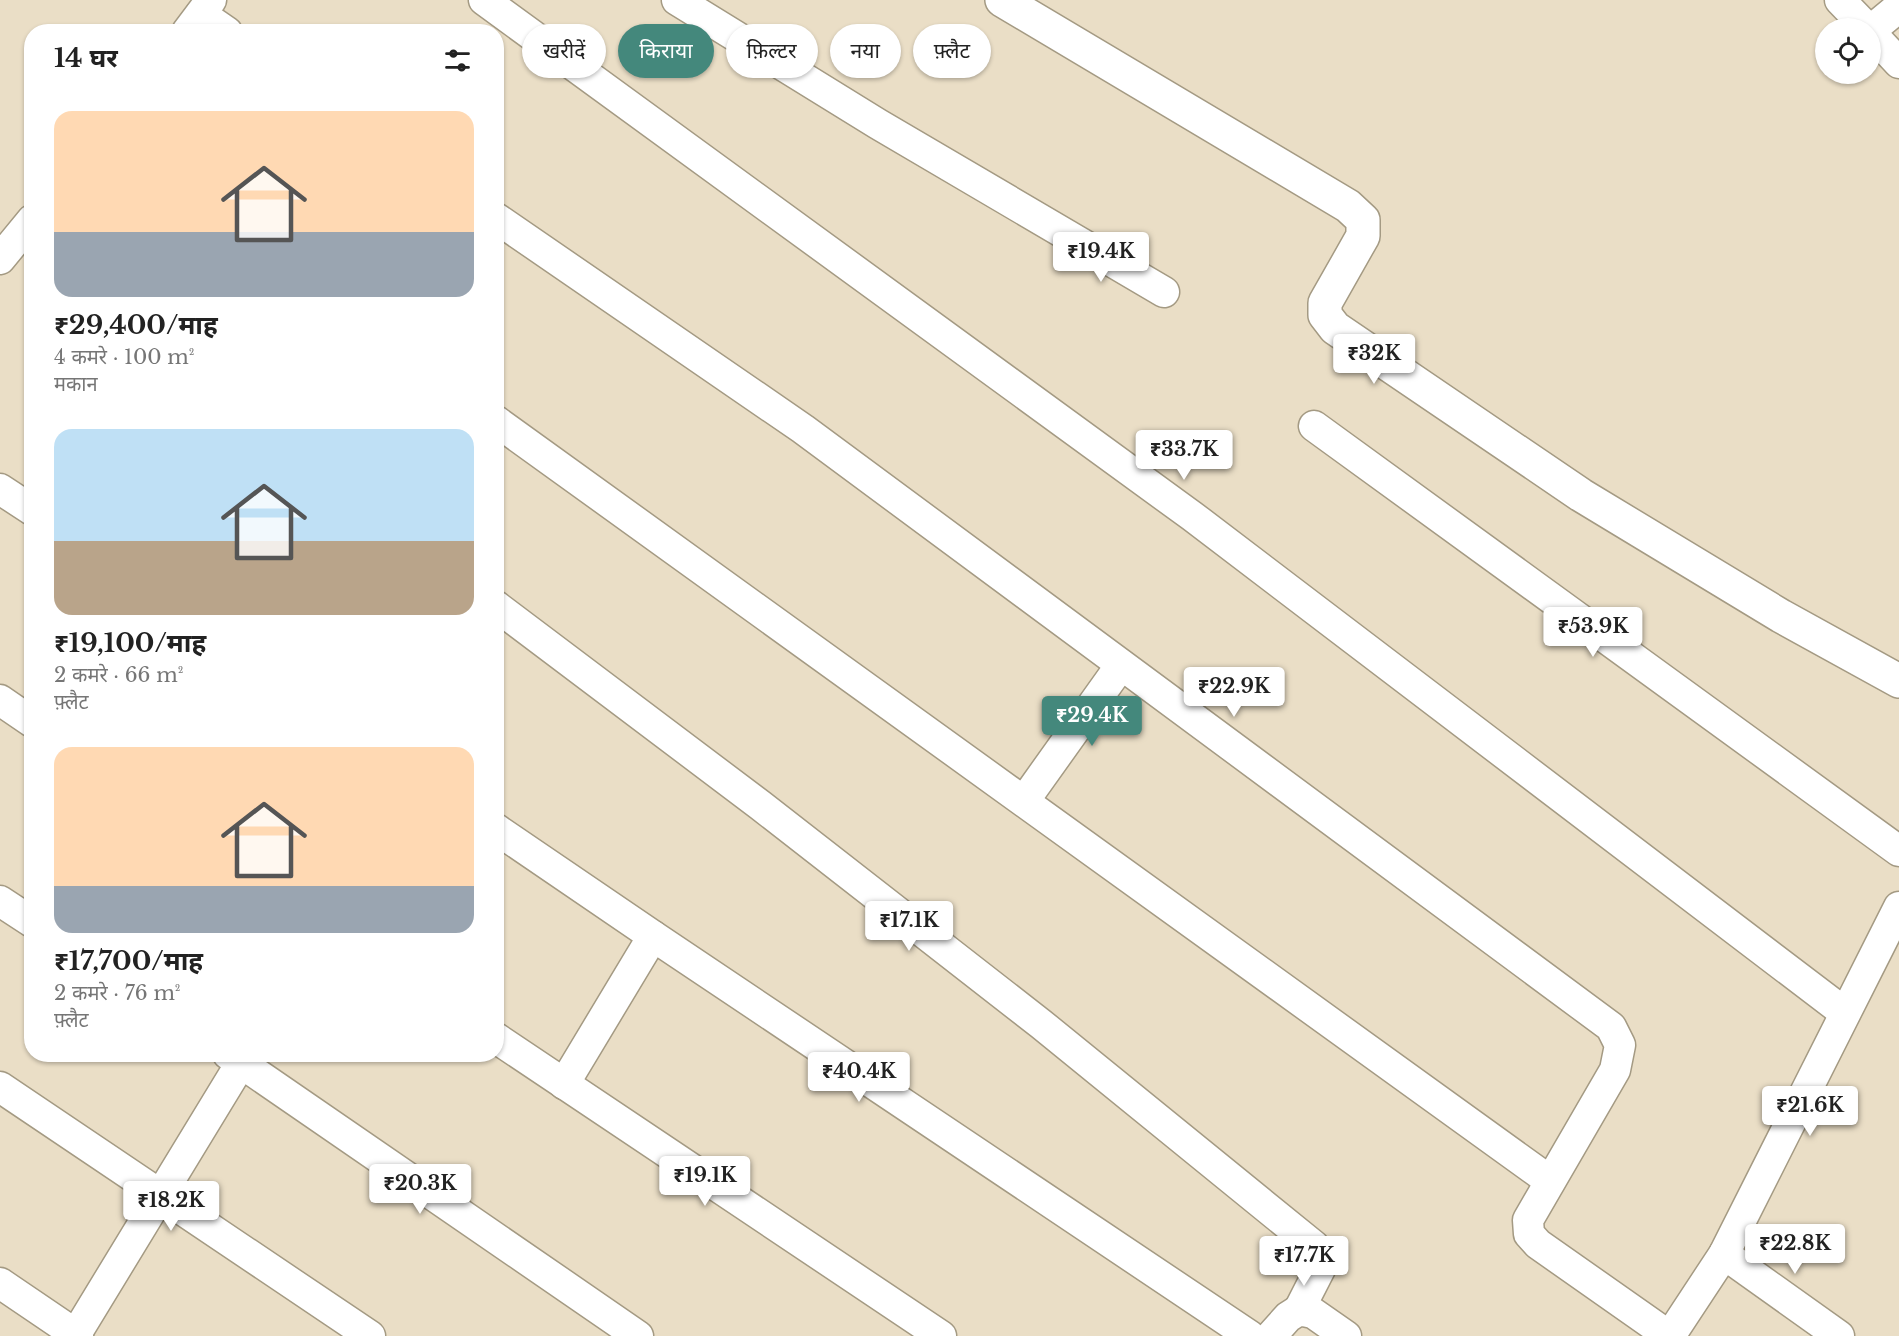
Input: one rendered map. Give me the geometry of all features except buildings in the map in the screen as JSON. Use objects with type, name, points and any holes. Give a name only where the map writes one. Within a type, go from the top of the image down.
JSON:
[{"type":"street","points":[[484,0],[1192,516],[1845,1013]]},
{"type":"street","points":[[677,0],[878,124],[1164,292]]},
{"type":"street","points":[[1002,0],[1348,206],[1363,220],[1363,236],[1325,303],[1325,315],[1335,328],[1581,495],[1781,616],[1899,681]]},
{"type":"street","points":[[1840,0],[1857,18]]},
{"type":"street","points":[[1881,23],[1899,7]]},
{"type":"street","points":[[200,15],[214,24]]},
{"type":"street","points":[[1881,44],[1899,63]]},
{"type":"street","points":[[504,224],[802,429],[1611,1027],[1620,1045],[1616,1070],[1528,1220],[1529,1234],[1538,1244],[1669,1336],[1724,1254],[1899,908]]},
{"type":"street","points":[[1314,426],[1899,851]]},
{"type":"street","points":[[504,427],[1550,1181]]},
{"type":"street","points":[[0,489],[24,505]]},
{"type":"street","points":[[504,612],[760,805],[1022,1009],[1314,1246],[1321,1256],[1321,1268],[1299,1310],[1288,1317],[1271,1336]]},
{"type":"street","points":[[1024,801],[1121,665]]},
{"type":"street","points":[[0,700],[24,716]]},
{"type":"street","points":[[504,834],[1250,1336]]},
{"type":"street","points":[[0,901],[24,917]]},
{"type":"street","points":[[564,1084],[653,936]]},
{"type":"street","points":[[504,1043],[941,1336]]},
{"type":"street","points":[[0,1283],[77,1335],[160,1196],[233,1062]]},
{"type":"street","points":[[239,1062],[638,1336]]},
{"type":"street","points":[[0,1088],[370,1336]]},
{"type":"street","points":[[1724,1254],[1839,1336]]},
{"type":"street","points":[[1299,1310],[1313,1313],[1346,1336]]}]
